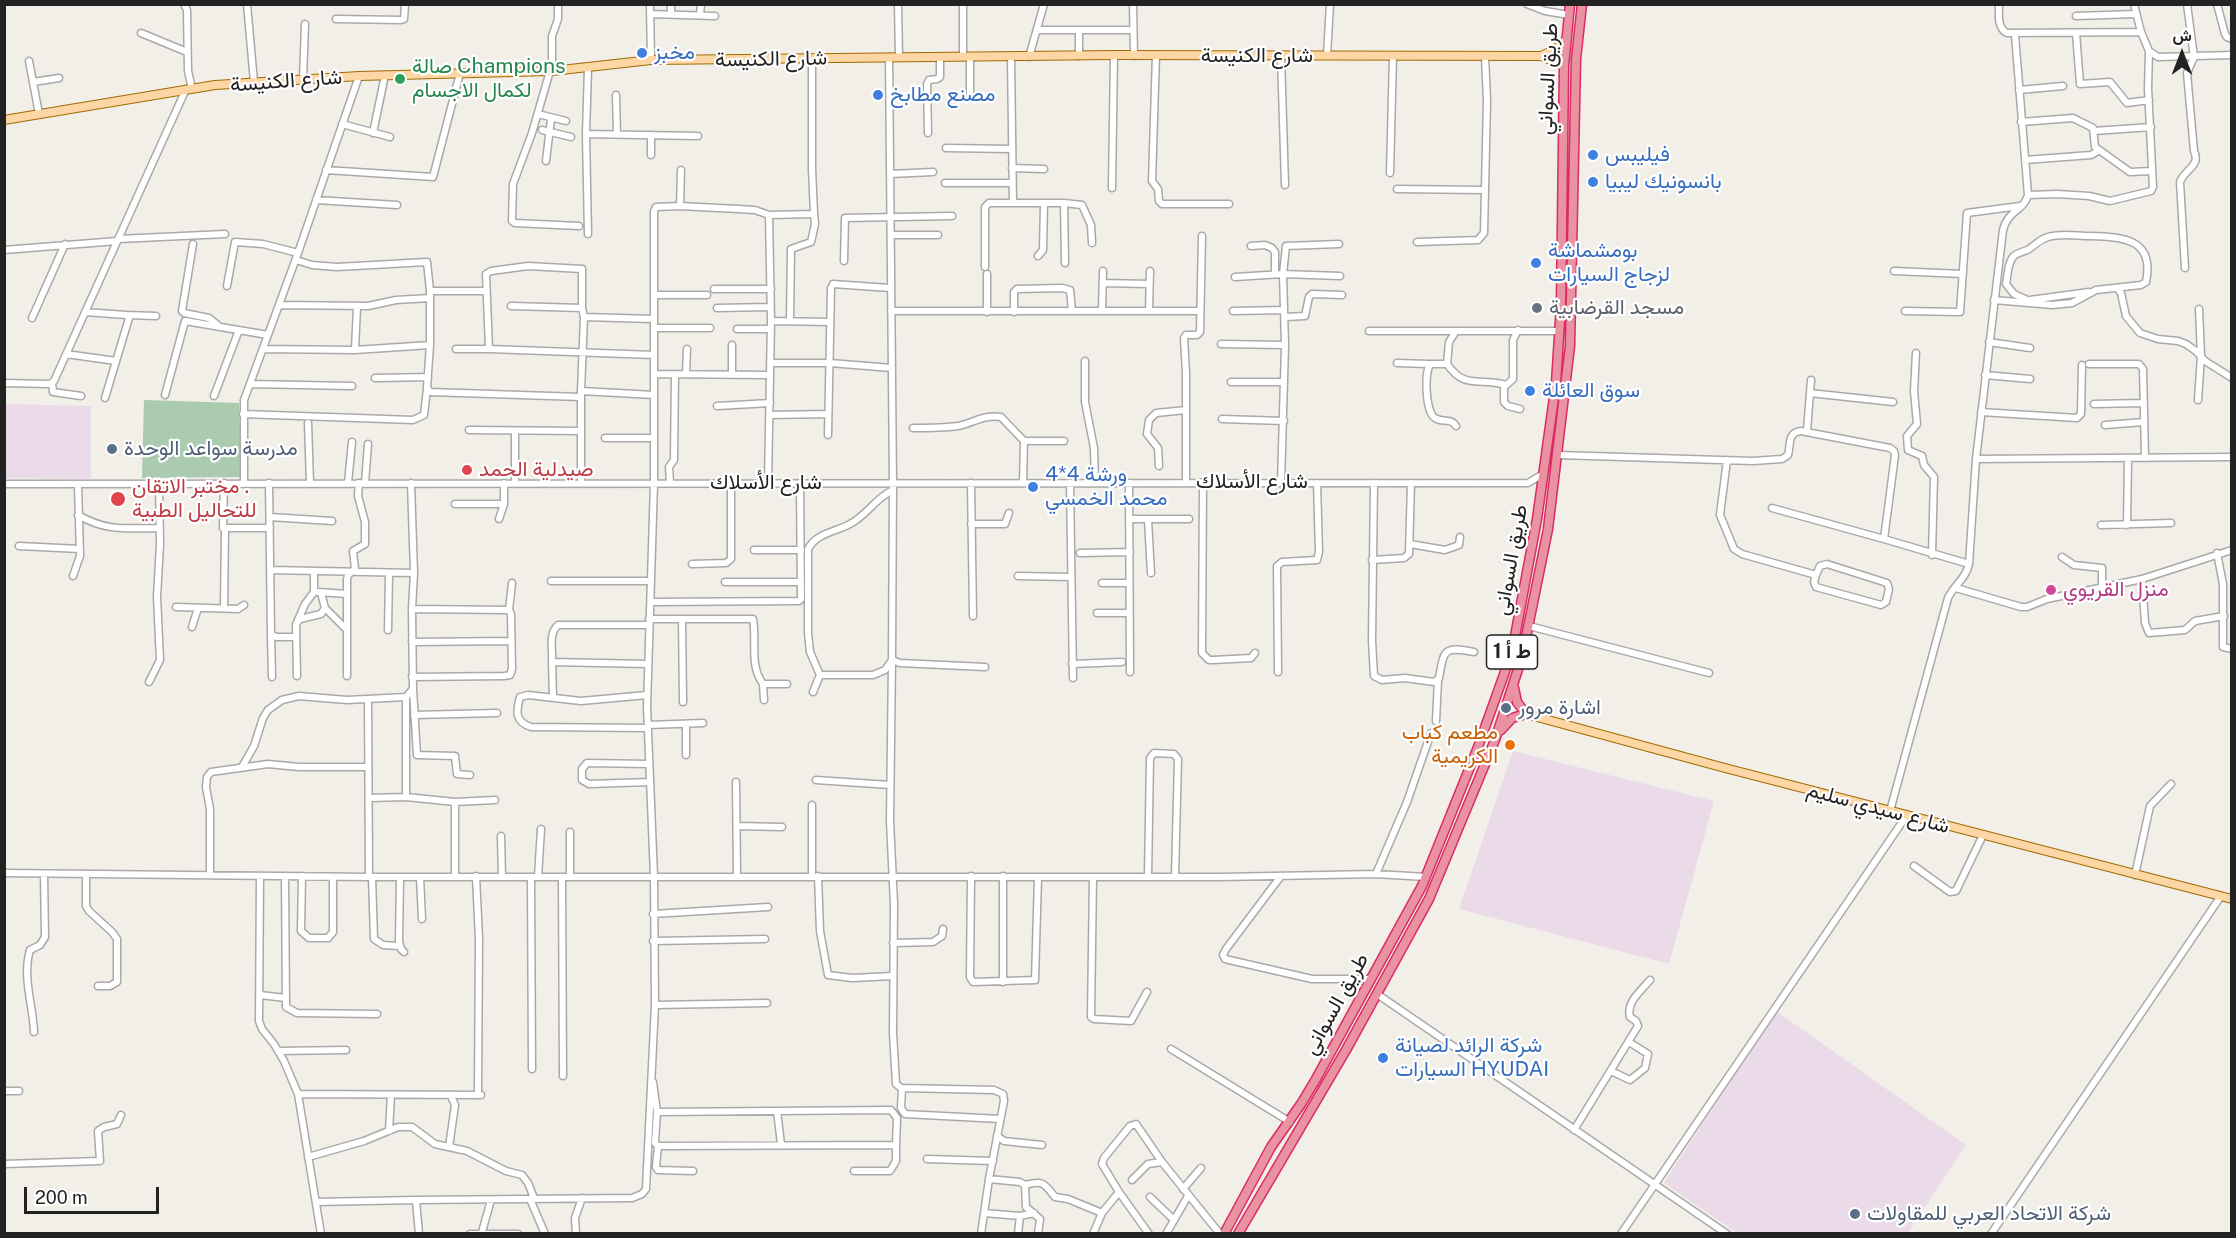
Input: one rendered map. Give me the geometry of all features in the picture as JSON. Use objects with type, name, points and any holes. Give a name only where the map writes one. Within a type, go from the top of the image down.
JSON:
[{"type":"highway","name":"طريق السواني","points":[[1222,1233],[1271,1147],[1290,1122],[1426,877],[1508,665],[1541,493],[1556,383],[1564,66],[1570,4]]},
{"type":"highway","name":"طريق السواني","points":[[1238,1233],[1319,1096],[1421,913],[1438,879],[1495,740],[1514,683],[1529,626],[1548,529],[1570,346],[1576,71],[1582,4]]},
{"type":"highway","points":[[1495,740],[1507,721],[1526,714],[1516,702],[1514,683]]},
{"type":"highway","points":[[1411,906],[1415,912],[1421,913]]},
{"type":"highway","points":[[1399,927],[1407,929],[1408,936]]},
{"type":"main road","points":[[1541,56],[1554,50],[1566,40]]},
{"type":"main road","name":"شارع الكنيسة","points":[[4,120],[189,89],[254,82],[385,75],[551,71],[651,60],[1156,55],[1541,56],[1564,66]]},
{"type":"main road","name":"شارع سيدي سليم","points":[[1526,714],[2232,899]]},
{"type":"street","points":[[81,396],[53,392],[52,383],[189,89],[187,10],[184,4]]},
{"type":"street","points":[[247,4],[254,82]]},
{"type":"street","points":[[336,19],[401,20],[404,16],[405,4]]},
{"type":"street","points":[[650,4],[651,60]]},
{"type":"street","points":[[671,4],[671,14]]},
{"type":"street","points":[[700,15],[701,4]]},
{"type":"street","points":[[898,4],[899,57]]},
{"type":"street","points":[[963,4],[970,98]]},
{"type":"street","points":[[1029,57],[1044,4]]},
{"type":"street","points":[[1133,4],[1134,56]]},
{"type":"street","points":[[1327,55],[1330,4]]},
{"type":"street","points":[[1527,4],[1545,11],[1569,15]]},
{"type":"street","points":[[1998,4],[2003,32],[2015,35],[2140,32]]},
{"type":"street","points":[[2134,4],[2140,32],[2154,56],[2163,58],[2232,55]]},
{"type":"street","points":[[2185,268],[2180,182],[2183,175],[2196,164],[2197,159],[2194,151],[2187,73],[2194,57],[2187,4]]},
{"type":"street","points":[[2217,4],[2225,34],[2232,39]]},
{"type":"street","points":[[558,5],[558,19],[552,36],[551,71],[513,184],[512,221],[579,226]]},
{"type":"street","points":[[650,14],[715,16]]},
{"type":"street","points":[[2076,16],[2136,14]]},
{"type":"street","points":[[303,79],[305,24]]},
{"type":"street","points":[[1036,30],[1132,30]]},
{"type":"street","points":[[1079,30],[1079,56]]},
{"type":"street","points":[[141,33],[188,52]]},
{"type":"street","points":[[2076,33],[2080,84],[2110,82],[2127,103],[2149,100]]},
{"type":"street","points":[[1890,811],[1948,598],[1952,590],[1964,579],[1969,564],[1976,459],[2005,221],[2025,203],[2028,195],[2015,35]]},
{"type":"street","points":[[2028,195],[2089,196],[2110,201],[2151,192],[2153,187],[2149,51]]},
{"type":"street","points":[[1156,55],[1152,181],[1158,189],[1160,203],[1229,204]]},
{"type":"street","points":[[1112,188],[1114,56]]},
{"type":"street","points":[[1281,56],[1285,185]]},
{"type":"street","points":[[1390,173],[1393,56]]},
{"type":"street","points":[[1417,242],[1478,240],[1484,233],[1487,101],[1485,56]]},
{"type":"street","points":[[889,57],[893,487],[890,784],[895,1079],[896,1084],[902,1088],[999,1091],[1004,1097],[981,1233]]},
{"type":"street","points":[[928,133],[927,84],[940,77],[940,57]]},
{"type":"street","points":[[1011,57],[1013,203]]},
{"type":"street","points":[[790,321],[791,249],[811,242],[815,224],[812,169],[812,59]]},
{"type":"street","points":[[29,60],[39,114]]},
{"type":"street","points":[[588,68],[586,134],[588,234]]},
{"type":"street","points":[[326,170],[433,177],[460,73]]},
{"type":"street","points":[[373,133],[385,75]]},
{"type":"street","points":[[244,483],[244,400],[359,76]]},
{"type":"street","points":[[33,82],[60,78]]},
{"type":"street","points":[[2019,90],[2063,86]]},
{"type":"street","points":[[616,95],[617,134]]},
{"type":"street","points":[[537,114],[566,121]]},
{"type":"street","points":[[2021,122],[2073,118],[2091,126],[2094,131],[2095,147],[2098,151],[2130,172],[2152,171]]},
{"type":"street","points":[[546,161],[546,131],[551,119]]},
{"type":"street","points":[[342,124],[390,136]]},
{"type":"street","points":[[2094,131],[2151,127]]},
{"type":"street","points":[[546,131],[572,137]]},
{"type":"street","points":[[586,134],[698,136]]},
{"type":"street","points":[[651,135],[651,155]]},
{"type":"street","points":[[945,148],[1012,149]]},
{"type":"street","points":[[2025,160],[2091,155],[2098,151]]},
{"type":"street","points":[[1012,168],[1044,169]]},
{"type":"street","points":[[680,206],[681,170]]},
{"type":"street","points":[[890,174],[933,172]]},
{"type":"street","points":[[945,183],[1012,183]]},
{"type":"street","points":[[1397,189],[1484,190]]},
{"type":"street","points":[[316,200],[397,205]]},
{"type":"street","points":[[985,267],[985,207],[989,203],[1082,205],[1091,225],[1092,243]]},
{"type":"street","points":[[1038,256],[1043,250],[1044,203]]},
{"type":"street","points":[[1064,203],[1065,263]]},
{"type":"street","points":[[316,1202],[632,1198],[642,1194],[646,1189],[655,1005],[654,876],[647,695],[654,483],[654,211],[656,207],[680,206],[755,210],[769,215],[814,214]]},
{"type":"street","points":[[1905,311],[1960,312],[1967,213],[2021,206]]},
{"type":"street","points":[[768,483],[771,289],[769,215]]},
{"type":"street","points":[[844,261],[845,218],[952,216]]},
{"type":"street","points":[[4,250],[225,234]]},
{"type":"street","points":[[891,235],[938,235]]},
{"type":"street","points":[[1994,300],[2052,305],[2072,303],[2082,299],[2090,292],[2141,285],[2146,282],[2148,276],[2145,257],[2138,245],[2116,237],[2061,235],[2037,241],[2029,249],[2014,256],[2009,263],[2006,284],[2014,294],[2032,302]]},
{"type":"street","points":[[1186,482],[1184,338],[1186,335],[1197,335],[1200,332],[1202,236]]},
{"type":"street","points":[[227,286],[236,242],[263,244],[297,256],[312,265],[337,267],[427,262],[430,294],[430,345],[424,415],[417,420],[243,414]]},
{"type":"street","points":[[32,318],[65,244]]},
{"type":"street","points":[[193,244],[182,311],[209,318],[219,327]]},
{"type":"street","points":[[1281,483],[1285,345],[1283,274],[1286,246],[1339,244]]},
{"type":"street","points":[[1251,246],[1265,245],[1272,248],[1275,252],[1275,273]]},
{"type":"street","points":[[489,349],[485,291],[487,272],[528,266],[582,269],[584,352],[581,394],[581,483]]},
{"type":"street","points":[[1102,311],[1103,271]]},
{"type":"street","points":[[1149,311],[1150,271]]},
{"type":"street","points":[[1894,271],[1963,274]]},
{"type":"street","points":[[1235,277],[1275,273],[1340,276]]},
{"type":"street","points":[[987,274],[987,312]]},
{"type":"street","points":[[1103,283],[1149,284]]},
{"type":"street","points":[[828,435],[832,286],[890,288]]},
{"type":"street","points":[[1014,312],[1014,292],[1017,289],[1062,288],[1071,290],[1072,311]]},
{"type":"street","points":[[714,289],[771,289]]},
{"type":"street","points":[[2118,289],[2126,316],[2140,333],[2191,346],[2232,378]]},
{"type":"street","points":[[279,305],[357,306],[430,294],[485,291]]},
{"type":"street","points":[[1233,311],[1305,316],[1309,297],[1312,294],[1342,295]]},
{"type":"street","points":[[654,295],[708,295]]},
{"type":"street","points":[[355,350],[357,306]]},
{"type":"street","points":[[511,306],[582,308]]},
{"type":"street","points":[[717,308],[770,307]]},
{"type":"street","points":[[2198,400],[2201,356],[2199,309]]},
{"type":"street","points":[[891,311],[1200,311]]},
{"type":"street","points":[[85,312],[156,316]]},
{"type":"street","points":[[105,398],[129,320],[126,315]]},
{"type":"street","points":[[584,316],[653,319]]},
{"type":"street","points":[[165,395],[184,321],[268,335]]},
{"type":"street","points":[[737,328],[790,321],[830,322]]},
{"type":"street","points":[[654,328],[710,328]]},
{"type":"street","points":[[214,396],[239,330]]},
{"type":"street","points":[[1518,330],[1513,340],[1513,379],[1506,385],[1504,394],[1505,404],[1520,409]]},
{"type":"street","points":[[1369,331],[1559,331]]},
{"type":"street","points":[[1456,331],[1449,342],[1447,364],[1454,374],[1462,380],[1487,380],[1506,385]]},
{"type":"street","points":[[1989,342],[2030,348]]},
{"type":"street","points":[[1221,344],[1285,345]]},
{"type":"street","points":[[263,349],[355,350],[430,345]]},
{"type":"street","points":[[732,345],[732,375]]},
{"type":"street","points":[[456,349],[654,355]]},
{"type":"street","points":[[686,374],[687,349]]},
{"type":"street","points":[[1916,353],[1914,391],[1917,418],[1916,426],[1907,436],[1908,450],[1922,456],[1924,465],[1935,477],[1932,555]]},
{"type":"street","points":[[66,354],[117,361]]},
{"type":"street","points":[[1085,361],[1085,402],[1094,448],[1095,483]]},
{"type":"street","points":[[770,363],[830,363],[892,368]]},
{"type":"street","points":[[1397,363],[1447,364]]},
{"type":"street","points":[[1429,364],[1427,392],[1430,411],[1437,419],[1451,420],[1456,426]]},
{"type":"street","points":[[1981,412],[2077,418],[2081,414],[2086,365],[2141,366],[2143,369],[2145,458]]},
{"type":"street","points":[[654,374],[770,375]]},
{"type":"street","points":[[670,483],[669,467],[674,460],[675,374]]},
{"type":"street","points":[[1985,375],[2030,379]]},
{"type":"street","points":[[375,378],[428,377]]},
{"type":"street","points":[[1807,431],[1811,380]]},
{"type":"street","points":[[1231,382],[1284,382]]},
{"type":"street","points":[[4,383],[52,383]]},
{"type":"street","points":[[250,384],[352,386]]},
{"type":"street","points":[[427,387],[430,392],[654,395]]},
{"type":"street","points":[[1810,393],[1893,402]]},
{"type":"street","points":[[717,406],[770,403]]},
{"type":"street","points":[[2094,404],[2143,403]]},
{"type":"street","points":[[1159,466],[1158,448],[1147,434],[1149,420],[1156,412],[1186,410]]},
{"type":"street","points":[[770,415],[828,414]]},
{"type":"street","points":[[913,428],[948,427],[962,425],[983,417],[1001,417],[1024,441],[1023,483]]},
{"type":"street","points":[[1222,419],[1284,421]]},
{"type":"street","points":[[2105,424],[2144,422]]},
{"type":"street","points":[[308,423],[310,483]]},
{"type":"street","points":[[469,430],[581,431]]},
{"type":"street","points":[[515,431],[515,483]]},
{"type":"street","points":[[1558,455],[1727,460],[1782,459],[1788,455],[1793,433],[1807,431],[1890,448],[1894,451],[1884,540]]},
{"type":"street","points":[[605,438],[653,438]]},
{"type":"street","points":[[1024,441],[1064,441]]},
{"type":"street","points":[[348,483],[352,442]]},
{"type":"street","points":[[347,676],[347,579],[355,569],[353,551],[365,544],[365,522],[359,507],[358,496],[368,444]]},
{"type":"street","points":[[1976,459],[2232,457]]},
{"type":"street","points":[[2127,525],[2128,459]]},
{"type":"street","points":[[1727,460],[1720,515],[1734,549],[1742,554],[1816,575]]},
{"type":"street","points":[[1528,483],[1536,480],[1544,472]]},
{"type":"street","points":[[1203,482],[1202,654],[1209,660],[1251,658],[1255,654]]},
{"type":"street","points":[[149,681],[160,660],[157,597],[159,483]]},
{"type":"street","points":[[224,483],[222,525],[225,529],[224,608]]},
{"type":"street","points":[[269,483],[272,677]]},
{"type":"street","points":[[411,483],[414,573],[412,677],[417,754],[455,756],[457,774],[470,775]]},
{"type":"street","points":[[499,519],[504,504],[504,483]]},
{"type":"street","points":[[692,564],[726,563],[732,559],[731,483]]},
{"type":"street","points":[[651,602],[799,601],[801,599],[800,483]]},
{"type":"street","name":"شارع الأسلاك","points":[[4,484],[800,483],[893,487],[971,483],[1528,483]]},
{"type":"street","points":[[971,483],[973,616]]},
{"type":"street","points":[[1070,483],[1073,678]]},
{"type":"street","points":[[1128,483],[1130,672]]},
{"type":"street","points":[[1278,672],[1277,566],[1282,562],[1317,560],[1319,552],[1317,483]]},
{"type":"street","points":[[1374,483],[1372,560],[1374,676],[1382,680],[1396,678],[1432,682],[1438,680]]},
{"type":"street","points":[[1372,560],[1404,558],[1409,554],[1411,483]]},
{"type":"street","points":[[1528,483],[1541,493]]},
{"type":"street","points":[[73,576],[80,556],[78,484]]},
{"type":"street","points":[[813,692],[820,675],[810,652],[808,633],[808,549],[815,539],[849,525],[863,515],[893,487]]},
{"type":"street","points":[[455,504],[504,504]]},
{"type":"street","points":[[1772,508],[1969,564]]},
{"type":"street","points":[[971,524],[1005,524],[1009,513]]},
{"type":"street","points":[[78,515],[94,524],[111,528],[160,528]]},
{"type":"street","points":[[270,517],[332,520]]},
{"type":"street","points":[[1129,519],[1189,519]]},
{"type":"street","points":[[1148,520],[1151,573]]},
{"type":"street","points":[[2101,525],[2171,523]]},
{"type":"street","points":[[225,529],[270,528]]},
{"type":"street","points":[[1410,543],[1445,550],[1459,545],[1460,537]]},
{"type":"street","points":[[19,546],[80,549]]},
{"type":"street","points":[[754,550],[801,550]]},
{"type":"street","points":[[1956,588],[2027,607],[2047,599],[2142,579],[2232,550]]},
{"type":"street","points":[[1080,553],[1130,552]]},
{"type":"street","points":[[2217,553],[2223,584],[2223,646],[2232,649]]},
{"type":"street","points":[[2062,557],[2074,565],[2102,567],[2102,588]]},
{"type":"street","points":[[1827,564],[1887,583],[1889,589],[1886,602],[1881,605],[1816,587],[1814,582],[1816,575],[1820,566],[1827,564]]},
{"type":"street","points":[[271,570],[414,573]]},
{"type":"street","points":[[315,572],[318,592],[325,608],[347,630]]},
{"type":"street","points":[[388,630],[389,573]]},
{"type":"street","points":[[1018,576],[1071,577]]},
{"type":"street","points":[[2142,579],[2145,623],[2149,633],[2185,630],[2195,621],[2224,616]]},
{"type":"street","points":[[551,581],[650,581]]},
{"type":"street","points":[[725,582],[801,582]]},
{"type":"street","points":[[412,677],[510,675],[512,669],[512,614],[509,610],[512,583]]},
{"type":"street","points":[[1102,583],[1129,583]]},
{"type":"street","points":[[297,676],[296,637],[298,621],[305,604],[318,592],[347,594]]},
{"type":"street","points":[[176,607],[238,609],[244,605]]},
{"type":"street","points":[[192,627],[198,608]]},
{"type":"street","points":[[298,621],[318,616],[325,608]]},
{"type":"street","points":[[412,609],[509,610]]},
{"type":"street","points":[[1097,613],[1128,614]]},
{"type":"street","points":[[682,619],[683,702]]},
{"type":"street","points":[[553,697],[552,637],[554,628],[558,625],[682,619],[753,620],[756,672],[763,684],[764,700]]},
{"type":"street","points":[[1529,626],[1709,673]]},
{"type":"street","points":[[271,634],[276,637],[296,637]]},
{"type":"street","points":[[412,642],[511,641]]},
{"type":"street","points":[[1436,721],[1438,680],[1442,657],[1446,652],[1455,649],[1474,652]]},
{"type":"street","points":[[891,660],[900,663],[985,667]]},
{"type":"street","points":[[820,675],[873,675],[885,670],[891,660]]},
{"type":"street","points":[[552,662],[648,664]]},
{"type":"street","points":[[1072,664],[1122,662]]},
{"type":"street","points":[[763,684],[787,684]]},
{"type":"street","points":[[406,797],[406,697],[413,689]]},
{"type":"street","points":[[647,695],[581,701],[528,695],[520,697],[518,719],[522,724],[531,727],[703,723]]},
{"type":"street","points":[[242,767],[254,746],[263,718],[268,710],[282,700],[299,696],[347,700],[406,697]]},
{"type":"street","points":[[368,699],[370,877],[374,939],[383,945],[399,946]]},
{"type":"street","points":[[414,714],[497,713]]},
{"type":"street","points":[[686,724],[686,755]]},
{"type":"street","points":[[1376,874],[1407,802],[1431,733]]},
{"type":"street","points":[[1148,877],[1150,758],[1154,753],[1164,753],[1174,754],[1178,759],[1175,877]]},
{"type":"street","points":[[649,764],[587,763],[582,769],[582,780],[589,784],[650,782]]},
{"type":"street","points":[[210,875],[210,808],[206,792],[207,777],[211,772],[268,764],[299,767],[368,767]]},
{"type":"street","points":[[816,780],[890,784]]},
{"type":"street","points":[[736,782],[737,876]]},
{"type":"street","points":[[2135,875],[2150,806],[2171,784]]},
{"type":"street","points":[[369,798],[406,797],[455,802],[495,800]]},
{"type":"street","points":[[454,876],[455,802]]},
{"type":"street","points":[[812,805],[820,931],[828,975],[852,978],[893,976]]},
{"type":"street","points":[[1621,1233],[1906,815]]},
{"type":"street","points":[[737,826],[782,827]]},
{"type":"street","points":[[532,1069],[535,877],[541,829]]},
{"type":"street","points":[[570,832],[570,876]]},
{"type":"street","points":[[1914,866],[1950,892],[1956,891],[1983,835]]},
{"type":"street","points":[[501,836],[502,877]]},
{"type":"street","points":[[4,873],[333,877],[1175,877],[1376,874],[1426,877]]},
{"type":"street","points":[[34,1032],[29,1005],[28,960],[30,950],[40,945],[45,937],[44,874]]},
{"type":"street","points":[[86,874],[86,906],[89,912],[115,935],[118,944],[117,982],[110,986],[98,986]]},
{"type":"street","points":[[260,876],[259,1021],[278,1051],[298,1094],[321,1233]]},
{"type":"street","points":[[285,876],[286,1007],[297,1013],[377,1014]]},
{"type":"street","points":[[302,876],[301,931],[309,938],[321,939],[328,938],[333,932],[333,877]]},
{"type":"street","points":[[298,1094],[451,1096],[479,1093],[479,939],[476,876]]},
{"type":"street","points":[[971,876],[970,979],[973,982],[1033,981],[1036,978],[1038,877]]},
{"type":"street","points":[[1003,876],[1003,982]]},
{"type":"street","points":[[1281,876],[1226,949],[1223,955],[1225,959],[1312,979],[1370,979]]},
{"type":"street","points":[[400,877],[399,946],[404,952]]},
{"type":"street","points":[[420,877],[422,919]]},
{"type":"street","points":[[562,877],[563,1076]]},
{"type":"street","points":[[1093,877],[1091,1017],[1099,1020],[1131,1021],[1147,992]]},
{"type":"street","points":[[1991,1233],[2221,896]]},
{"type":"street","points":[[653,914],[768,907]]},
{"type":"street","points":[[893,943],[933,942],[942,936],[943,929]]},
{"type":"street","points":[[653,941],[765,939]]},
{"type":"street","points":[[1574,1130],[1638,1026],[1636,1021],[1630,1017],[1628,1009],[1631,1002],[1650,980]]},
{"type":"street","points":[[1377,994],[1727,1233]]},
{"type":"street","points":[[260,995],[286,998]]},
{"type":"street","points":[[655,1005],[767,1003]]},
{"type":"street","points":[[1611,1071],[1630,1080],[1644,1068],[1648,1054],[1629,1042]]},
{"type":"street","points":[[1171,1049],[1290,1122]]},
{"type":"street","points":[[278,1051],[346,1050]]},
{"type":"street","points":[[651,1076],[657,1112],[656,1167],[658,1170],[693,1171]]},
{"type":"street","points":[[902,1088],[901,1108],[905,1114],[1000,1119]]},
{"type":"street","points":[[4,1091],[19,1091]]},
{"type":"street","points":[[390,1095],[390,1131]]},
{"type":"street","points":[[449,1147],[455,1105],[451,1096]]},
{"type":"street","points":[[657,1112],[891,1110],[897,1118],[896,1161],[890,1171],[854,1171]]},
{"type":"street","points":[[777,1111],[781,1144]]},
{"type":"street","points":[[4,1164],[100,1161],[98,1131],[117,1124],[122,1115]]},
{"type":"street","points":[[1149,1233],[1102,1164],[1104,1158],[1130,1126],[1136,1124],[1188,1196],[1222,1233]]},
{"type":"street","points":[[308,1156],[398,1127],[412,1127],[435,1144],[467,1150],[506,1171],[522,1175],[528,1183],[545,1233]]},
{"type":"street","points":[[998,1136],[1010,1142],[1042,1145]]},
{"type":"street","points":[[658,1146],[896,1145]]},
{"type":"street","points":[[927,1159],[993,1161]]},
{"type":"street","points":[[1132,1180],[1148,1164],[1162,1162]]},
{"type":"street","points":[[1183,1189],[1201,1168]]},
{"type":"street","points":[[989,1179],[1020,1182],[1025,1185],[1042,1183],[1055,1197],[1068,1199],[1102,1213]]},
{"type":"street","points":[[1025,1185],[1026,1207],[1040,1219],[1038,1233]]},
{"type":"street","points":[[1093,1233],[1102,1213],[1119,1192]]},
{"type":"street","points":[[1166,1233],[1188,1196]]},
{"type":"street","points":[[1150,1197],[1173,1219]]},
{"type":"street","points":[[576,1233],[575,1218],[582,1198]]},
{"type":"street","points":[[416,1200],[419,1233]]},
{"type":"street","points":[[482,1232],[491,1200]]},
{"type":"street","points":[[984,1213],[1020,1216],[1034,1213]]},
{"type":"street","points":[[1018,1233],[1020,1216]]},
{"type":"street","points":[[470,1233],[518,1233]]},
{"type":"shaded area","points":[[5,404],[91,406],[91,479],[5,478]]},
{"type":"shaded area","points":[[1513,751],[1714,801],[1669,964],[1459,909]]},
{"type":"shaded area","points":[[1776,1011],[1966,1145],[1908,1233],[1737,1233],[1664,1183]]},
{"type":"green space","points":[[144,400],[239,403],[242,477],[142,478]]},
{"type":"place","name":"مخبز","points":[[642,53]]},
{"type":"place","name":"صالة Champions لكمال الاجسام","points":[[400,79]]},
{"type":"place","name":"مصنع مطابخ","points":[[878,95]]},
{"type":"place","name":"فيليبس","points":[[1593,155]]},
{"type":"place","name":"بانسونيك ليبيا","points":[[1593,182]]},
{"type":"place","name":"بومشماشة لزجاج السيارات","points":[[1536,263]]},
{"type":"place","name":"مسجد القرضابية","points":[[1537,308]]},
{"type":"place","name":"سوق العائلة","points":[[1530,391]]},
{"type":"place","name":"مدرسة سواعد الوحدة","points":[[112,449]]},
{"type":"place","name":"صيدلية الحمد","points":[[467,470]]},
{"type":"place","name":"4*4 ورشة محمد الخمسي","points":[[1033,487]]},
{"type":"place","name":"مختبر اﻻتقان . للتحاليل الطبية","points":[[118,499]]},
{"type":"place","name":"منزل القريوي","points":[[2051,590]]},
{"type":"place","name":"اشارة مرور","points":[[1506,708]]},
{"type":"place","name":"مطعم كباب الكريمية","points":[[1510,745]]},
{"type":"place","name":"شركة الرائد لصيانة السيارات HYUDAI","points":[[1383,1058]]},
{"type":"place","name":"شركة الاتحاد العربي للمقاولات","points":[[1855,1214]]}]
